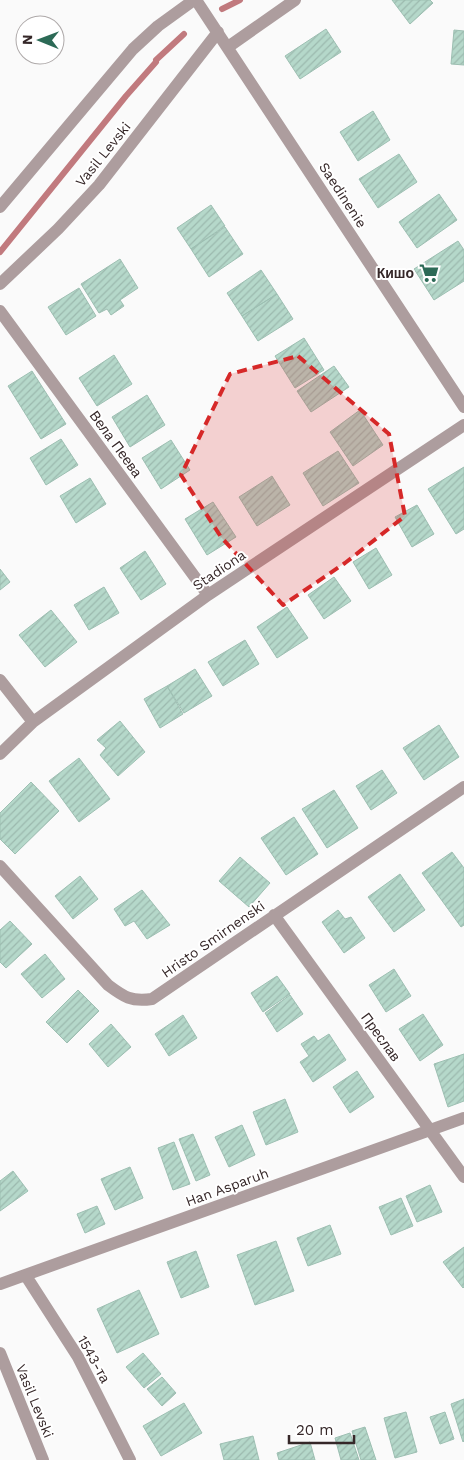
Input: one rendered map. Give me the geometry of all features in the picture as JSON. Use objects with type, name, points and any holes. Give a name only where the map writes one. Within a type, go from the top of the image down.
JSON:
[{"type":"street","name":"Saedinenie","points":[[195,0],[228,47],[464,407]]},
{"type":"street","points":[[0,207],[133,48],[158,26],[195,0]]},
{"type":"street","points":[[228,47],[295,0]]},
{"type":"street","name":"Vasil Levski","points":[[0,284],[58,229],[99,184],[218,32]]},
{"type":"street","name":"Вела Пеева","points":[[0,311],[208,595]]},
{"type":"street","name":"Stadiona","points":[[0,754],[33,722],[208,595],[464,425]]},
{"type":"street","points":[[0,680],[33,722]]},
{"type":"street","name":"Hristo Smirnenski","points":[[0,866],[108,985],[123,997],[138,1001],[152,999],[464,787]]},
{"type":"street","name":"Преслав","points":[[274,915],[464,1177]]},
{"type":"street","name":"Han Asparuh","points":[[0,1284],[464,1118]]},
{"type":"street","name":"1543-та","points":[[26,1276],[78,1357],[130,1460]]},
{"type":"street","name":"Vasil Levski","points":[[0,1353],[43,1460]]},
{"type":"highlighted area","points":[[298,356],[389,434],[405,516],[345,563],[283,605],[221,537],[181,475],[230,374]]},
{"type":"building","points":[[392,0],[430,0],[433,3],[410,24]]},
{"type":"building","points":[[326,29],[341,52],[300,79],[285,56]]},
{"type":"building","points":[[454,30],[464,31],[464,65],[451,64]]},
{"type":"building","points":[[373,111],[390,140],[358,161],[340,132]]},
{"type":"building","points":[[399,154],[417,182],[378,208],[359,179]]},
{"type":"building","points":[[439,194],[457,220],[417,248],[399,222]]},
{"type":"building","points":[[211,205],[225,226],[191,249],[177,228]]},
{"type":"building","points":[[225,227],[243,254],[209,277],[191,249]]},
{"type":"building","points":[[458,241],[464,250],[464,281],[434,300],[414,269]]},
{"type":"building","points":[[120,259],[138,288],[120,300],[124,306],[111,315],[107,309],[99,313],[81,284]]},
{"type":"building","points":[[261,270],[277,294],[242,316],[227,293]]},
{"type":"building","points":[[79,288],[96,316],[66,335],[48,307]]},
{"type":"building","points":[[277,294],[293,319],[258,341],[242,316]]},
{"type":"building","points":[[304,338],[324,370],[295,388],[275,356]]},
{"type":"building","points":[[114,355],[132,384],[97,406],[79,378]]},
{"type":"building","points":[[334,366],[349,387],[311,412],[297,391]]},
{"type":"building","points":[[32,371],[66,424],[41,439],[8,386]]},
{"type":"building","points":[[147,395],[165,425],[130,447],[112,417]]},
{"type":"building","points":[[360,410],[383,445],[353,466],[330,432]]},
{"type":"building","points":[[61,439],[78,465],[46,485],[30,458]]},
{"type":"building","points":[[171,440],[190,470],[161,489],[142,458]]},
{"type":"building","points":[[338,451],[359,483],[323,506],[303,473]]},
{"type":"building","points":[[464,467],[464,529],[456,534],[428,489]]},
{"type":"building","points":[[272,476],[290,505],[257,526],[239,497]]},
{"type":"building","points":[[90,478],[106,504],[76,523],[60,496]]},
{"type":"building","points":[[213,502],[236,537],[207,555],[185,519]]},
{"type":"building","points":[[417,505],[434,534],[412,547],[395,517]]},
{"type":"building","points":[[376,548],[392,575],[369,589],[353,562]]},
{"type":"building","points":[[145,551],[166,584],[141,600],[120,568]]},
{"type":"building","points":[[0,569],[10,582],[0,590]]},
{"type":"building","points":[[334,577],[351,601],[324,619],[308,595]]},
{"type":"building","points":[[104,587],[119,613],[89,630],[74,605]]},
{"type":"building","points":[[287,607],[308,638],[277,658],[257,627]]},
{"type":"building","points":[[51,610],[77,642],[45,667],[19,635]]},
{"type":"building","points":[[245,640],[259,664],[223,686],[208,662]]},
{"type":"building","points":[[195,669],[212,696],[184,713],[167,686]]},
{"type":"building","points":[[167,686],[183,714],[160,728],[144,699]]},
{"type":"building","points":[[120,721],[145,752],[118,776],[100,755],[106,748],[97,740]]},
{"type":"building","points":[[439,725],[459,757],[424,780],[403,748]]},
{"type":"building","points":[[79,758],[110,799],[79,822],[49,781]]},
{"type":"building","points":[[382,770],[397,793],[371,810],[356,786]]},
{"type":"building","points":[[31,782],[59,811],[15,854],[0,839],[0,813]]},
{"type":"building","points":[[334,790],[358,828],[327,848],[302,809]]},
{"type":"building","points":[[294,817],[318,854],[286,875],[261,838]]},
{"type":"building","points":[[452,852],[464,868],[464,925],[461,927],[422,873]]},
{"type":"building","points":[[240,857],[270,883],[249,907],[219,881]]},
{"type":"building","points":[[400,874],[425,910],[394,932],[368,897]]},
{"type":"building","points":[[80,876],[98,899],[73,919],[55,896]]},
{"type":"building","points":[[142,890],[170,925],[147,939],[134,921],[125,926],[114,909]]},
{"type":"building","points":[[338,910],[345,919],[351,917],[365,938],[344,953],[322,922]]},
{"type":"building","points":[[10,921],[32,944],[6,968],[0,962],[0,930]]},
{"type":"building","points":[[45,954],[65,979],[42,998],[21,974]]},
{"type":"building","points":[[394,969],[411,996],[386,1012],[369,985]]},
{"type":"building","points":[[277,976],[290,994],[263,1012],[251,993]]},
{"type":"building","points":[[78,990],[99,1011],[67,1043],[46,1022]]},
{"type":"building","points":[[290,995],[303,1014],[277,1032],[265,1013]]},
{"type":"building","points":[[423,1014],[443,1045],[420,1061],[399,1029]]},
{"type":"building","points":[[183,1015],[197,1038],[169,1056],[155,1034]]},
{"type":"building","points":[[111,1024],[131,1047],[108,1067],[89,1044]]},
{"type":"building","points":[[329,1034],[346,1060],[313,1082],[300,1062],[309,1056],[301,1044],[314,1036],[318,1041]]},
{"type":"building","points":[[464,1054],[464,1101],[448,1107],[434,1064]]},
{"type":"building","points":[[357,1071],[374,1097],[350,1113],[333,1087]]},
{"type":"building","points":[[285,1099],[298,1132],[266,1145],[253,1112]]},
{"type":"building","points":[[242,1125],[255,1155],[229,1167],[215,1137]]},
{"type":"building","points":[[193,1134],[210,1175],[196,1181],[179,1139]]},
{"type":"building","points":[[174,1142],[190,1184],[173,1190],[158,1148]]},
{"type":"building","points":[[130,1167],[143,1198],[115,1210],[101,1179]]},
{"type":"building","points":[[13,1171],[28,1191],[0,1211],[0,1181]]},
{"type":"building","points":[[430,1185],[442,1212],[417,1222],[406,1196]]},
{"type":"building","points":[[401,1198],[413,1226],[391,1235],[379,1207]]},
{"type":"building","points":[[97,1206],[105,1224],[85,1233],[77,1214]]},
{"type":"building","points":[[330,1225],[341,1254],[308,1266],[297,1238]]},
{"type":"building","points":[[276,1241],[294,1291],[255,1305],[237,1255]]},
{"type":"building","points":[[464,1247],[464,1287],[463,1288],[443,1262]]},
{"type":"building","points":[[196,1251],[209,1287],[181,1298],[167,1262]]},
{"type":"building","points":[[139,1290],[159,1334],[117,1353],[97,1309]]},
{"type":"building","points":[[143,1353],[161,1374],[144,1388],[126,1367]]},
{"type":"building","points":[[162,1377],[176,1393],[162,1406],[147,1389]]},
{"type":"building","points":[[464,1399],[464,1441],[463,1442],[451,1404]]},
{"type":"building","points":[[184,1403],[202,1433],[161,1456],[143,1426]]},
{"type":"building","points":[[406,1412],[417,1452],[395,1458],[384,1418]]},
{"type":"building","points":[[445,1412],[454,1439],[440,1444],[430,1417]]},
{"type":"building","points":[[365,1427],[376,1460],[361,1460],[352,1431]]},
{"type":"building","points":[[350,1433],[359,1460],[341,1460],[335,1438]]},
{"type":"building","points":[[253,1436],[259,1460],[224,1460],[220,1444]]},
{"type":"building","points":[[310,1442],[315,1460],[279,1460],[277,1453]]},
{"type":"waterway","points":[[222,9],[240,0]]},
{"type":"waterway","points":[[156,60],[184,34]]},
{"type":"waterway","points":[[0,252],[126,96],[156,62]]},
{"type":"place","name":"Кишо","points":[[429,273]]}]
